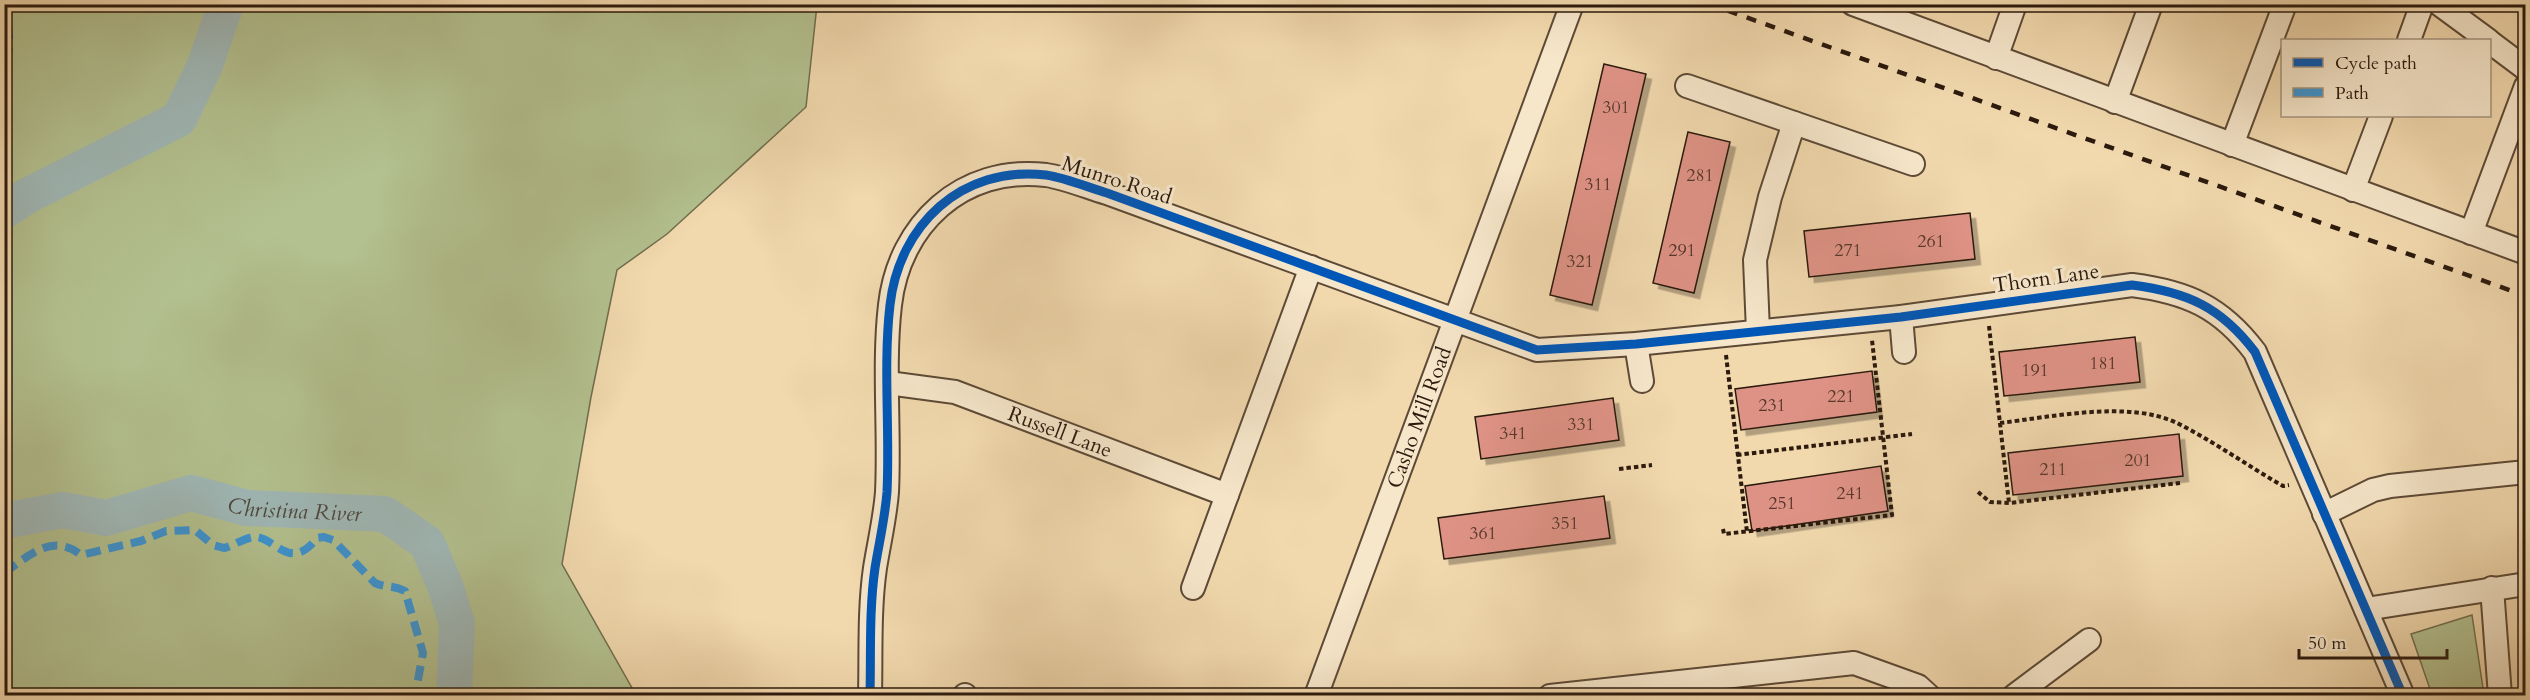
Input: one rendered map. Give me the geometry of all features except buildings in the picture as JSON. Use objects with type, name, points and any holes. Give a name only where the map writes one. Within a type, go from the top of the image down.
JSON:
[{"type":"street","name":"Casho Mill Road","points":[[1316,696],[1572,4]]},
{"type":"street","points":[[1853,4],[1885,10],[1995,58],[2526,254]]},
{"type":"street","points":[[1995,58],[2016,4]]},
{"type":"street","points":[[2115,102],[2151,4]]},
{"type":"street","points":[[2232,145],[2285,4]]},
{"type":"street","points":[[2409,39],[2422,4]]},
{"type":"street","points":[[2439,4],[2486,39]]},
{"type":"street","points":[[2491,43],[2526,69]]},
{"type":"street","points":[[1687,86],[1913,164]]},
{"type":"street","points":[[2471,233],[2526,86]]},
{"type":"street","points":[[2353,190],[2380,117]]},
{"type":"street","points":[[1758,331],[1755,260],[1770,197],[1794,123]]},
{"type":"street","name":"Munro Road","points":[[870,696],[873,598],[887,492],[890,307],[898,267],[906,248],[934,211],[954,195],[998,177],[1046,176],[1074,182],[1454,319]]},
{"type":"street","points":[[1193,588],[1311,267]]},
{"type":"street","name":"Thorn Lane","points":[[1454,319],[1538,350],[1636,344],[1901,317],[2132,285],[2164,289],[2189,296],[2240,332],[2255,352],[2403,696]]},
{"type":"street","points":[[1901,317],[1904,352]]},
{"type":"street","points":[[1636,344],[1642,381]]},
{"type":"street","name":"Russell Lane","points":[[888,383],[955,392],[977,399],[1227,495]]},
{"type":"street","points":[[2324,514],[2373,490],[2390,486],[2526,472]]},
{"type":"street","points":[[2366,609],[2526,584]]},
{"type":"street","points":[[2492,588],[2500,696]]},
{"type":"street","points":[[2014,696],[2089,640]]},
{"type":"street","points":[[1550,696],[1741,686],[1854,663],[1918,686],[1929,696]]},
{"type":"path","points":[[1989,325],[2009,502]]},
{"type":"path","points":[[1723,529],[1724,534],[1892,515],[1872,339]]},
{"type":"path","points":[[1726,355],[1747,532]]},
{"type":"path","points":[[2000,423],[2104,411],[2152,416],[2176,422],[2283,486],[2289,484]]},
{"type":"path","points":[[1737,455],[1912,434]]},
{"type":"path","points":[[1619,469],[1652,465]]},
{"type":"path","points":[[1978,492],[1990,502],[2009,502],[2180,483]]},
{"type":"green space","points":[[4,5],[817,5],[806,107],[667,234],[617,270],[591,397],[562,564],[636,695],[5,695]]},
{"type":"green space","points":[[2472,615],[2484,695],[2432,695],[2411,634]]},
{"type":"waterway","name":"Christina River","points":[[4,211],[25,197],[179,119],[205,65],[226,4]]},
{"type":"waterway","name":"Christina River","points":[[4,521],[63,510],[106,518],[191,493],[247,508],[385,514],[427,543],[446,588],[457,624],[454,696]]},
{"type":"railway","points":[[1709,4],[2526,296]]},
{"type":"marked path","points":[[4,61],[10,46],[6,4]]},
{"type":"marked path","points":[[4,573],[32,554],[50,546],[70,548],[81,555],[141,541],[166,531],[195,530],[213,545],[224,548],[248,538],[262,538],[283,551],[291,553],[299,553],[317,538],[324,537],[333,540],[375,583],[405,591],[423,653],[415,696]]},
{"type":"cycle path","points":[[870,696],[873,584],[887,492],[888,328],[896,276],[906,250],[921,226],[940,206],[962,191],[987,180],[1016,174],[1046,175],[1069,180],[1537,350],[1636,344],[1901,317],[2132,285],[2186,297],[2216,313],[2242,336],[2255,352],[2403,696]]}]
